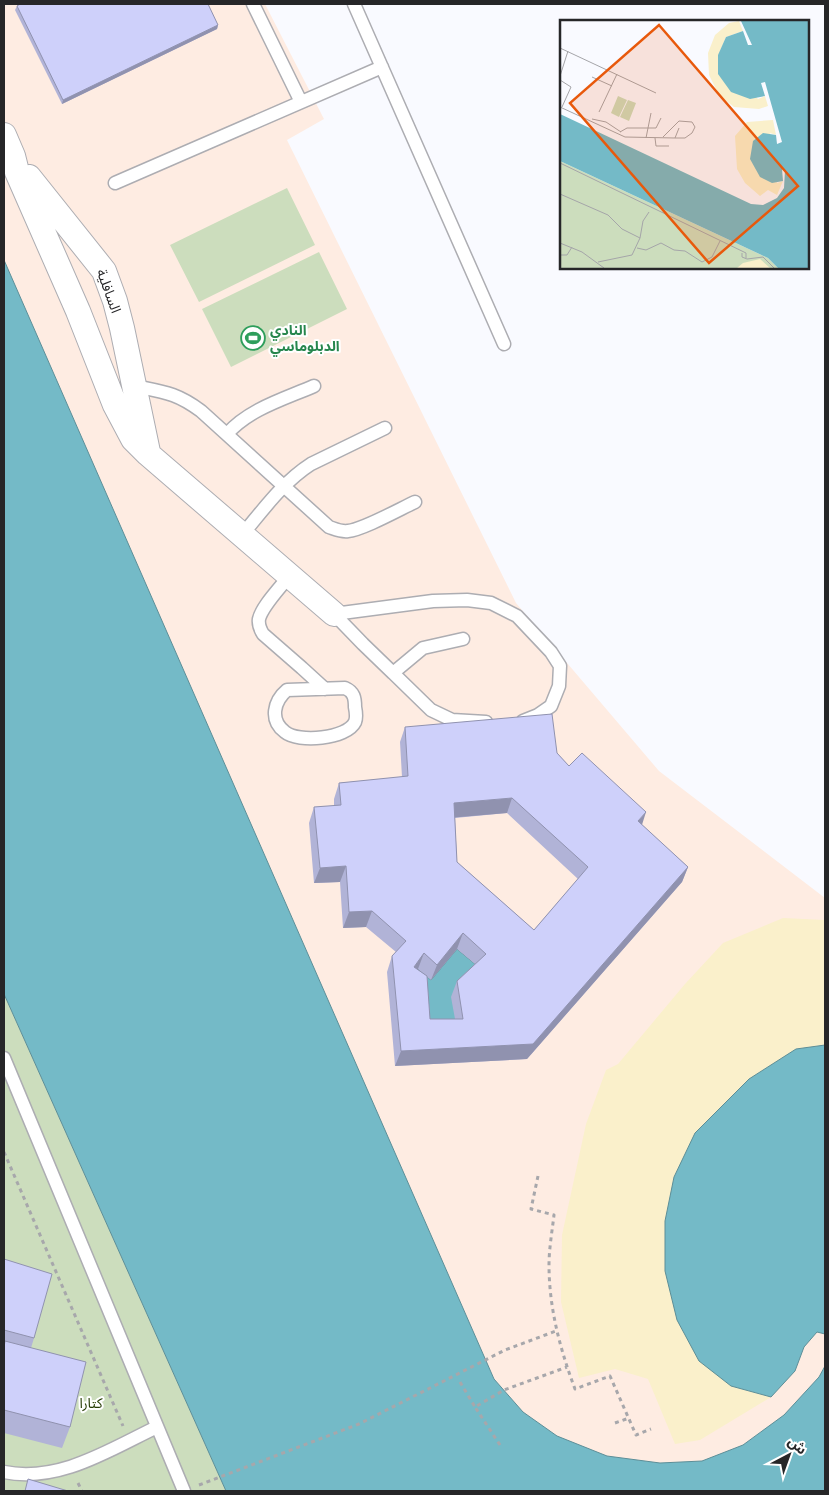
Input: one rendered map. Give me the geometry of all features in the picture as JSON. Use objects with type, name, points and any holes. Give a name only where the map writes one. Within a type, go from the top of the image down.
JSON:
[{"type":"street","name":"السافلية","points":[[8,145],[45,197],[104,271],[115,301],[135,386],[148,454]]},
{"type":"street","name":"السافلية","points":[[8,145],[17,172],[78,311],[115,406],[133,438],[148,454],[334,614]]},
{"type":"street","points":[[78,311],[88,314],[98,312],[107,308],[115,301]]},
{"type":"lane","points":[[253,4],[301,102]]},
{"type":"lane","points":[[354,4],[504,344]]},
{"type":"lane","points":[[115,183],[382,67]]},
{"type":"lane","points":[[135,386],[171,394],[186,400],[201,411],[329,526],[339,531],[350,531],[415,502]]},
{"type":"lane","points":[[227,434],[238,422],[252,413],[314,386]]},
{"type":"lane","points":[[242,536],[299,471],[385,428]]},
{"type":"lane","points":[[289,576],[262,613],[259,624],[260,629],[263,634],[324,689],[345,688],[351,691],[354,696],[356,716],[355,723],[345,733],[307,738],[285,733],[276,722],[274,710],[280,695],[287,690],[324,689]]},
{"type":"lane","points":[[334,614],[433,602],[467,600],[492,603],[517,616],[550,652],[560,666],[558,686],[551,706],[538,715],[512,724]]},
{"type":"lane","points":[[334,614],[431,710],[452,720],[495,723]]},
{"type":"lane","points":[[393,673],[423,648],[463,639]]},
{"type":"lane","points":[[4,1058],[184,1491]]},
{"type":"lane","points":[[4,1472],[41,1474],[61,1470],[80,1464],[157,1427]]},
{"type":"path","points":[[4,1152],[130,1440]]},
{"type":"path","points":[[538,1176],[531,1209],[554,1215],[549,1265],[556,1331],[575,1389],[610,1376],[636,1435],[650,1429]]},
{"type":"path","points":[[212,1481],[359,1424],[505,1350],[556,1331]]},
{"type":"path","points":[[476,1407],[504,1390],[567,1367]]},
{"type":"path","points":[[460,1382],[500,1445]]},
{"type":"path","points":[[615,1423],[629,1418]]},
{"type":"shaded area","name":"النادي الدبلوماسي","points":[[4,4],[265,4],[324,119],[287,140],[516,603],[659,771],[825,898],[825,1045],[796,1049],[699,1361],[731,1386],[771,1397],[795,1371],[804,1347],[817,1332],[825,1334],[825,1366],[819,1377],[784,1415],[743,1445],[702,1461],[660,1463],[607,1456],[557,1436],[523,1412],[494,1379],[4,260]]},
{"type":"green space","points":[[287,188],[315,245],[199,302],[170,245]]},
{"type":"green space","name":"النادي الدبلوماسي","points":[[319,252],[347,309],[231,367],[202,309]]},
{"type":"green space","name":"كتارا","points":[[4,994],[226,1491],[4,1491]]},
{"type":"sand","points":[[783,918],[825,920],[825,1045],[796,1049],[731,1386],[771,1397],[700,1440],[675,1444],[648,1379],[615,1369],[579,1378],[561,1302],[562,1235],[586,1124],[606,1070],[618,1064],[685,984],[723,943]]},
{"type":"water","points":[[4,260],[494,1379],[523,1412],[557,1436],[607,1456],[660,1463],[702,1461],[743,1445],[784,1415],[819,1377],[825,1366],[825,1491],[226,1491],[4,994]]},
{"type":"water","points":[[457,949],[481,969],[457,1035],[424,1034],[409,982],[418,969],[431,980]]},
{"type":"water","points":[[825,1045],[825,1334],[817,1332],[804,1347],[795,1371],[771,1397],[731,1386],[699,1361],[677,1320],[665,1271],[665,1221],[674,1177],[695,1133],[749,1079],[796,1049]]},
{"type":"building","points":[[20,4],[208,4],[218,25],[63,100],[17,6]]},
{"type":"building","points":[[552,714],[557,753],[569,766],[582,753],[646,812],[638,821],[688,867],[533,1044],[401,1051],[392,956],[406,941],[372,911],[349,912],[346,866],[320,868],[314,807],[341,805],[339,783],[408,776],[405,727]],"holes":[[[512,798],[588,867],[534,930],[457,862],[454,803]],[[463,933],[486,954],[457,981],[463,1019],[430,1019],[427,976],[414,967],[424,953],[437,965]]]},
{"type":"building","points":[[4,1259],[52,1274],[34,1338],[4,1330]]},
{"type":"building","points":[[5,1341],[86,1362],[70,1427],[4,1410]]},
{"type":"building","points":[[28,1479],[68,1491],[25,1491]]},
{"type":"place","name":"النادي الدبلوماسي","points":[[253,338]]}]
